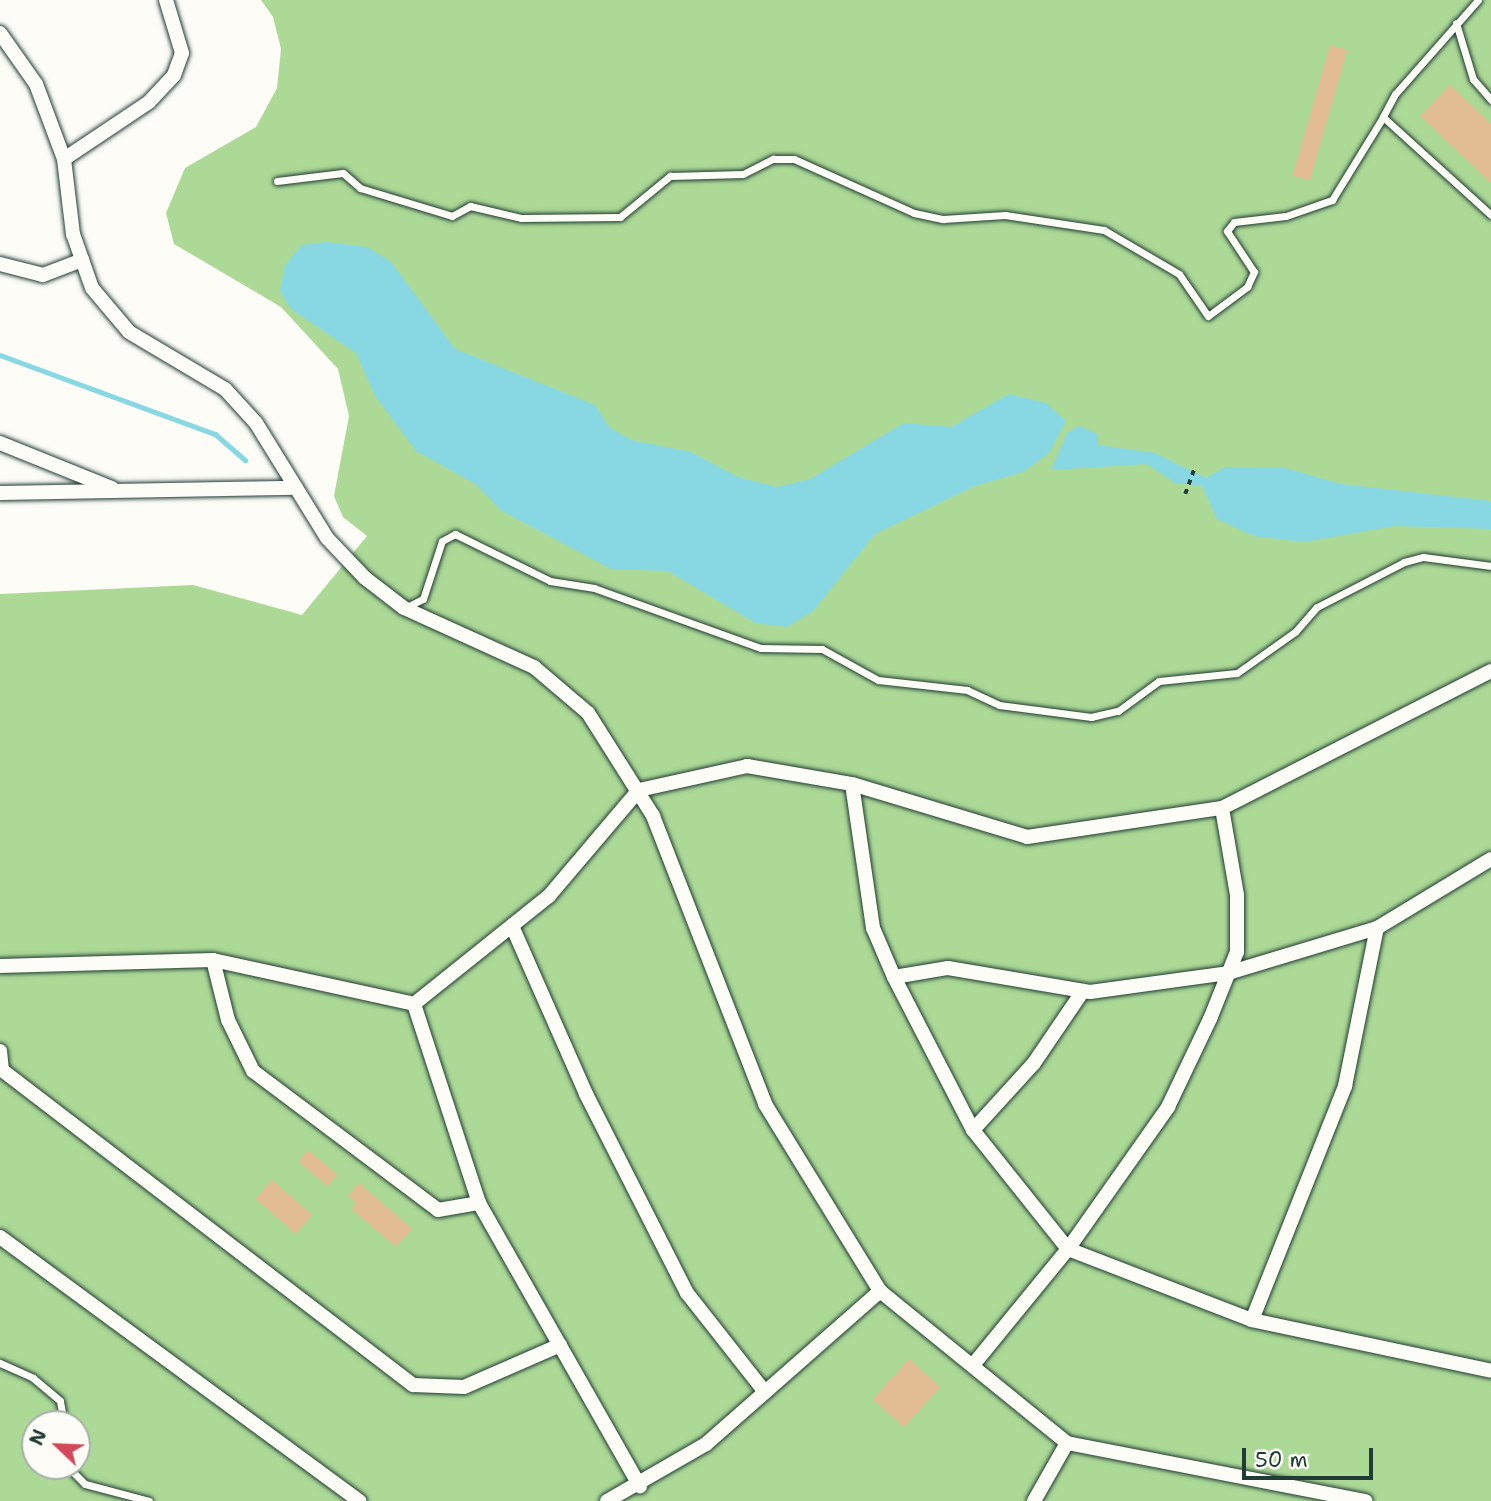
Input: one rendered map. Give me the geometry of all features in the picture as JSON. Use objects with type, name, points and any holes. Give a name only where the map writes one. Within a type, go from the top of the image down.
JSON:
[{"type":"street","points":[[64,159],[149,102],[174,75],[182,53],[166,0]]},
{"type":"street","points":[[0,33],[36,84],[64,159],[82,260],[92,288],[129,332],[232,397],[296,488],[327,538],[404,608],[534,667],[588,713],[639,790],[765,1104],[880,1291],[1067,1443],[1365,1501]]},
{"type":"street","points":[[0,264],[43,275],[82,260]]},
{"type":"street","points":[[0,443],[120,491]]},
{"type":"street","points":[[0,493],[296,488]]},
{"type":"street","points":[[414,1004],[549,895],[639,790],[747,766],[852,784],[1027,837],[1222,808],[1491,671]]},
{"type":"street","points":[[852,784],[873,928],[894,977],[972,1130],[1068,1249],[1252,1320],[1491,1371]]},
{"type":"street","points":[[973,1365],[1068,1249],[1168,1107],[1228,973],[1237,951],[1237,895],[1222,808]]},
{"type":"street","points":[[894,977],[948,968],[1083,991],[1228,973],[1377,928],[1491,859]]},
{"type":"street","points":[[512,926],[586,1094],[687,1293],[765,1392]]},
{"type":"street","points":[[1252,1320],[1345,1086],[1377,928]]},
{"type":"street","points":[[0,966],[213,960],[414,1004]]},
{"type":"street","points":[[213,960],[228,1020],[253,1071],[438,1210],[479,1203]]},
{"type":"street","points":[[972,1130],[1034,1063],[1083,991]]},
{"type":"street","points":[[414,1004],[479,1203],[640,1486]]},
{"type":"street","points":[[0,1051],[2,1070],[413,1385],[464,1387],[560,1345]]},
{"type":"street","points":[[0,1237],[360,1501]]},
{"type":"street","points":[[607,1501],[640,1486],[706,1444],[880,1291]]},
{"type":"street","points":[[1034,1501],[1067,1443]]},
{"type":"lane","points":[[276,181],[343,173],[360,188],[452,216],[470,206],[521,218],[620,217],[670,176],[743,174],[773,159],[794,159],[914,213],[943,219],[1005,215],[1104,230],[1179,274],[1208,316],[1247,288],[1254,272],[1227,231],[1234,222],[1286,216],[1332,200],[1383,117],[1456,23],[1478,0]]},
{"type":"lane","points":[[1456,23],[1473,79],[1491,100]]},
{"type":"lane","points":[[1383,117],[1491,215]]},
{"type":"lane","points":[[404,608],[423,599],[442,541],[455,534],[550,581],[594,588],[761,648],[822,649],[878,680],[967,690],[999,705],[1091,717],[1118,711],[1160,681],[1237,673],[1295,632],[1317,607],[1404,562],[1423,557],[1491,566]]},
{"type":"lane","points":[[0,1363],[33,1378],[60,1401],[62,1410]]},
{"type":"lane","points":[[80,1480],[85,1485],[149,1501]]},
{"type":"path","points":[[1185,494],[1195,467]]},
{"type":"green space","points":[[261,0],[1491,0],[1491,1501],[0,1501],[0,594],[193,585],[302,615],[367,536],[343,517],[334,496],[349,416],[338,369],[281,307],[174,244],[166,213],[185,168],[256,127],[277,88],[281,49],[273,17]]},
{"type":"water","points":[[326,242],[367,247],[391,262],[455,349],[595,405],[609,427],[631,440],[691,452],[738,477],[777,487],[810,479],[904,423],[951,427],[1009,394],[1046,403],[1066,421],[1049,453],[1023,472],[975,486],[875,534],[813,611],[787,627],[755,623],[668,571],[611,569],[500,510],[477,485],[416,451],[375,396],[356,353],[291,309],[280,291],[285,265],[302,245]]},
{"type":"water","points":[[1079,426],[1098,434],[1098,445],[1155,453],[1206,478],[1225,467],[1285,468],[1341,484],[1491,501],[1491,529],[1395,526],[1304,542],[1253,536],[1217,519],[1202,486],[1175,483],[1147,464],[1051,470],[1067,433]]},
{"type":"building","points":[[1330,45],[1347,50],[1310,181],[1293,176]]},
{"type":"building","points":[[1450,85],[1491,124],[1491,183],[1420,116]]},
{"type":"building","points":[[308,1150],[337,1174],[327,1186],[298,1161]]},
{"type":"building","points":[[272,1180],[312,1215],[296,1234],[256,1199]]},
{"type":"building","points":[[359,1183],[412,1229],[396,1247],[351,1209],[356,1203],[348,1196]]},
{"type":"building","points":[[909,1359],[940,1387],[904,1427],[873,1399]]},
{"type":"waterway","points":[[0,355],[215,434],[245,460]]}]
